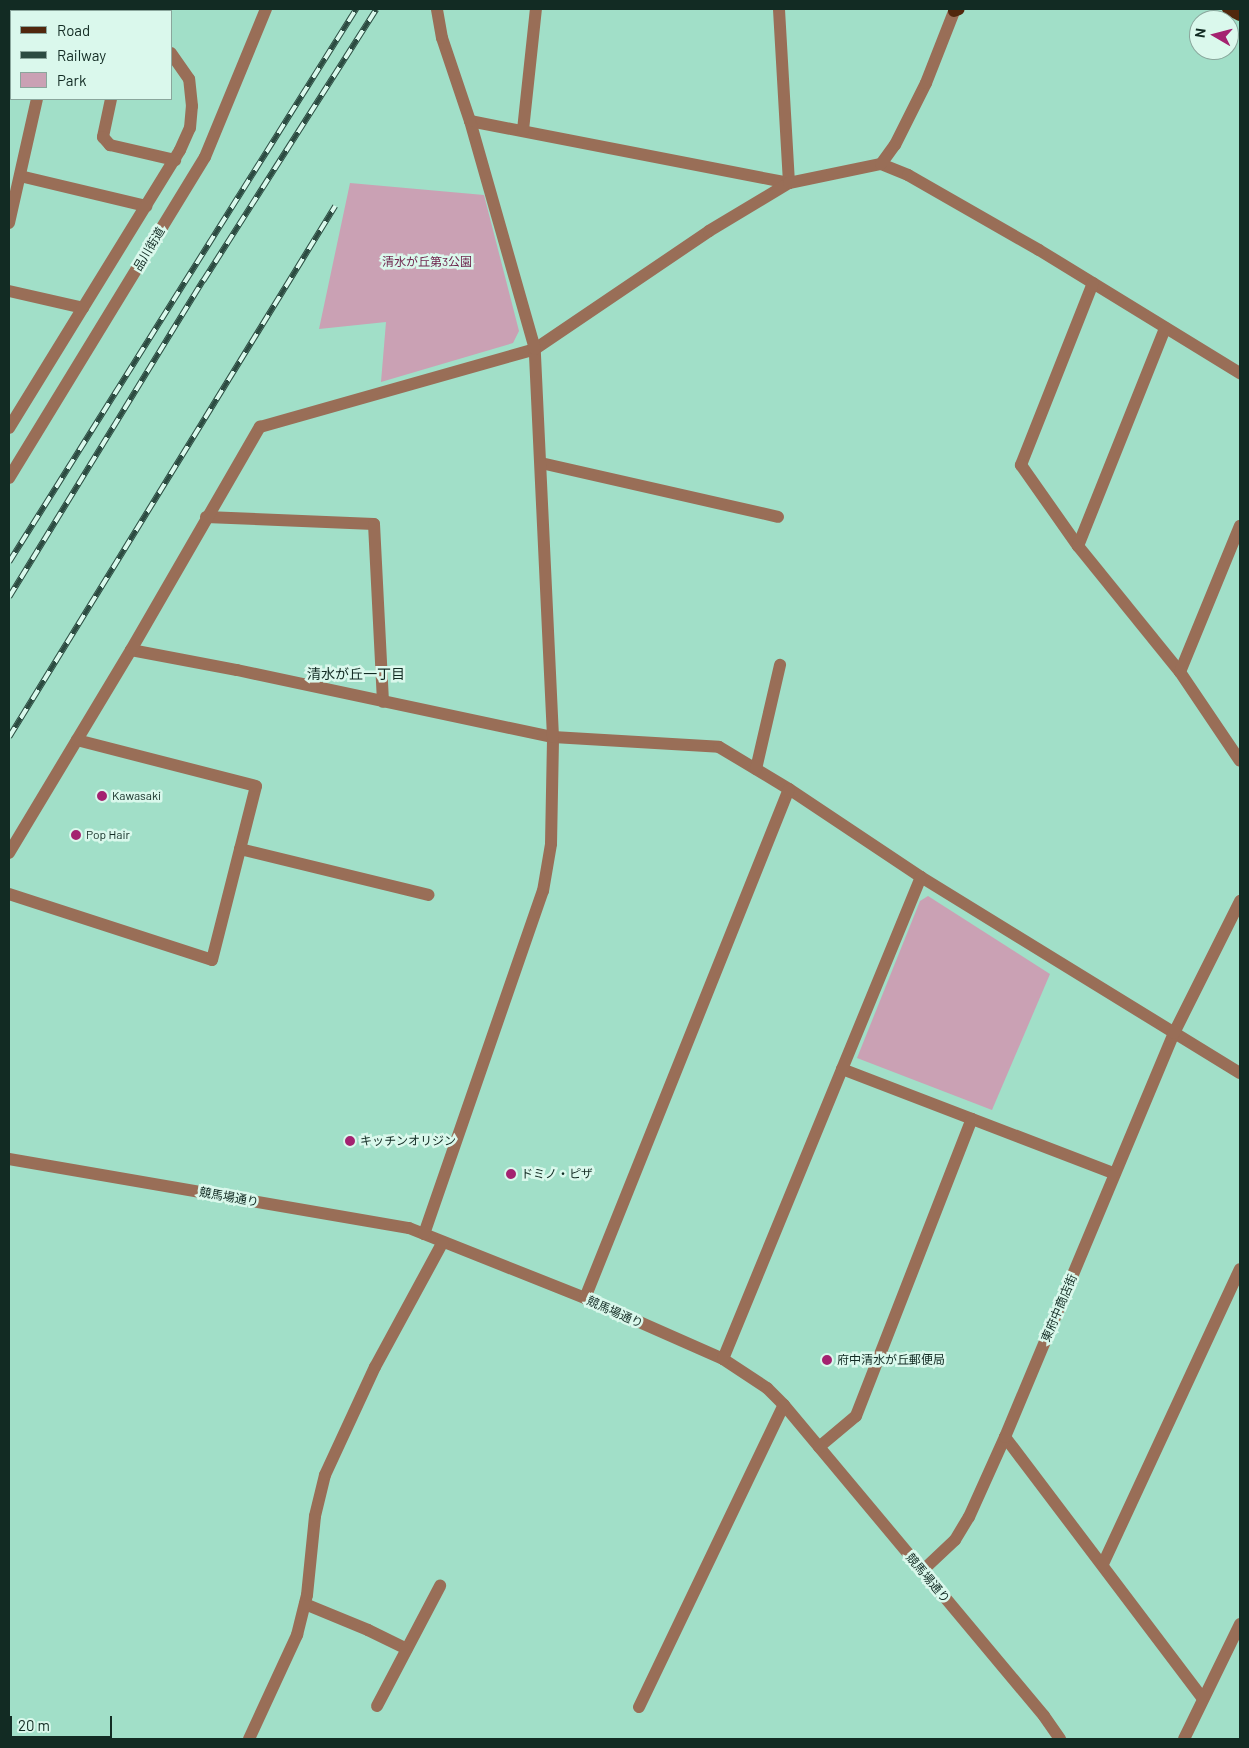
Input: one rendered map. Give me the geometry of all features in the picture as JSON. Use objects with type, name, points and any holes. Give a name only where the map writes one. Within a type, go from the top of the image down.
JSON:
[{"type":"main road","points":[[1228,9],[1240,15]]},
{"type":"street","name":"品川街道","points":[[9,478],[205,157],[266,9]]},
{"type":"street","points":[[424,1234],[543,891],[551,844],[553,737],[534,349],[470,121],[442,38],[437,9]]},
{"type":"street","points":[[523,130],[536,9]]},
{"type":"street","points":[[779,9],[789,182]]},
{"type":"street","points":[[881,164],[895,145],[926,84],[956,10]]},
{"type":"street","points":[[9,428],[175,160],[190,128],[192,106],[189,79],[172,54]]},
{"type":"street","points":[[9,223],[37,100]]},
{"type":"street","points":[[111,100],[103,137],[110,145],[175,160]]},
{"type":"street","points":[[470,121],[789,182]]},
{"type":"street","points":[[9,853],[131,650],[206,517],[260,427],[534,349],[709,231],[789,182],[881,164],[908,175],[1093,283],[1240,373]]},
{"type":"street","points":[[20,176],[146,206]]},
{"type":"street","points":[[1093,283],[1020,465],[1078,546],[1180,672],[1240,761]]},
{"type":"street","points":[[9,291],[83,308]]},
{"type":"street","points":[[1078,546],[1165,328]]},
{"type":"street","points":[[541,463],[778,517]]},
{"type":"street","points":[[206,517],[374,524],[383,702]]},
{"type":"street","points":[[1180,672],[1240,526]]},
{"type":"street","points":[[131,650],[237,670],[553,737],[718,747],[789,789],[921,877],[1240,1073]]},
{"type":"street","points":[[756,769],[780,665]]},
{"type":"street","points":[[9,894],[212,960],[256,786],[77,740]]},
{"type":"street","points":[[585,1298],[789,789]]},
{"type":"street","points":[[240,849],[428,895]]},
{"type":"street","points":[[723,1359],[921,877]]},
{"type":"street","name":"東府中商店街","points":[[922,1571],[955,1540],[969,1516],[1005,1437],[1174,1033],[1240,901]]},
{"type":"street","points":[[842,1070],[1115,1174]]},
{"type":"street","points":[[819,1448],[856,1416],[972,1119]]},
{"type":"street","name":"競馬場通り","points":[[9,1159],[409,1228],[585,1298],[723,1359],[753,1378],[784,1405],[1044,1716],[1060,1739]]},
{"type":"street","points":[[249,1739],[297,1635],[305,1604],[315,1516],[325,1475],[375,1367],[443,1242]]},
{"type":"street","points":[[1103,1564],[1240,1269]]},
{"type":"street","points":[[640,1707],[784,1405]]},
{"type":"street","points":[[1005,1437],[1103,1564],[1203,1699]]},
{"type":"street","points":[[377,1706],[440,1586]]},
{"type":"street","points":[[305,1604],[368,1630],[407,1649]]},
{"type":"street","points":[[1184,1739],[1240,1624]]},
{"type":"green space","name":"清水が丘第3公園","points":[[350,183],[484,195],[519,331],[513,343],[381,382],[386,322],[319,329]]},
{"type":"green space","points":[[928,896],[1050,974],[992,1110],[857,1058],[920,901]]},
{"type":"railway","points":[[9,562],[356,9]]},
{"type":"railway","points":[[9,597],[203,281],[376,9]]},
{"type":"railway","points":[[9,737],[335,206]]},
{"type":"place","name":"Kawasaki","points":[[102,796]]},
{"type":"place","name":"Pop Hair","points":[[76,835]]},
{"type":"place","name":"キッチンオリジン","points":[[350,1141]]},
{"type":"place","name":"ドミノ・ピザ","points":[[511,1174]]},
{"type":"place","name":"府中清水が丘郵便局","points":[[827,1360]]},
{"type":"district","name":"清水が丘一丁目","points":[[356,674]]}]
